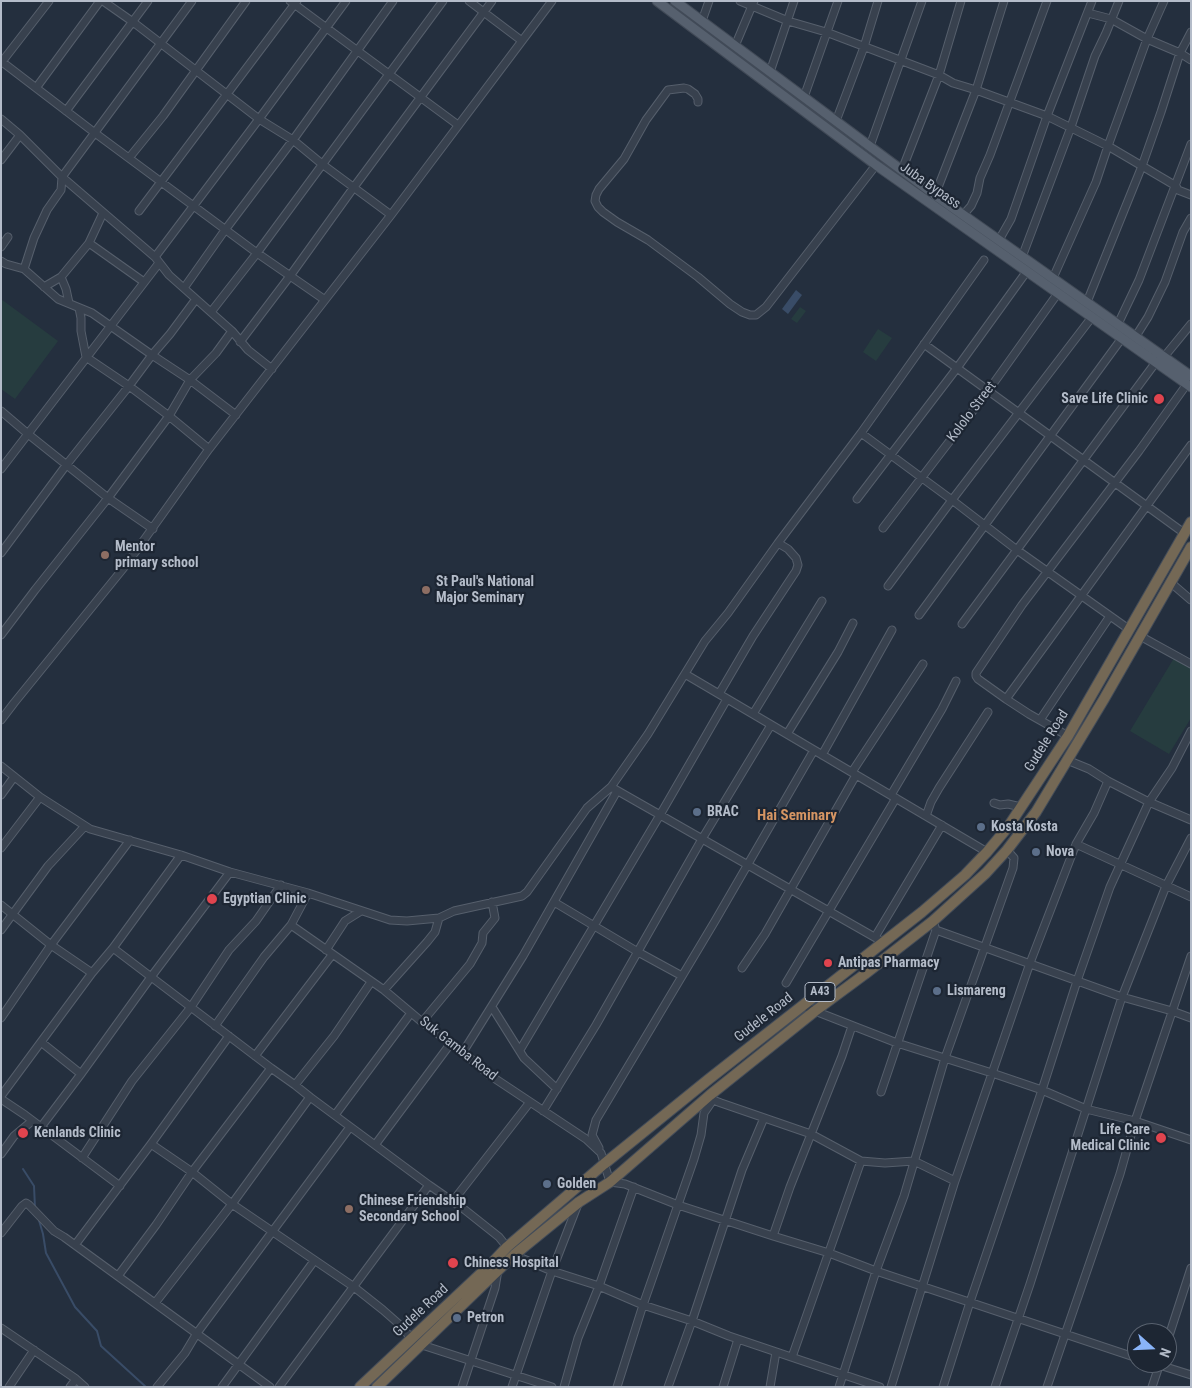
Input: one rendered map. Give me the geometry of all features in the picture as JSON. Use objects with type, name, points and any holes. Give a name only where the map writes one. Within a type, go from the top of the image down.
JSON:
[{"type":"highway","name":"Gudele Road","points":[[360,1387],[490,1265],[507,1246],[604,1164],[803,1005],[879,940],[943,895],[965,875],[1008,827],[1068,736],[1191,522]]},
{"type":"highway","name":"Gudele Road","points":[[377,1387],[514,1255],[578,1202],[610,1182],[815,1011],[934,925],[1008,850],[1036,812],[1191,547]]},
{"type":"highway","points":[[1050,763],[1060,771]]},
{"type":"main road","name":"Juba Bypass","points":[[657,1],[876,165],[1122,338],[1160,360],[1190,382]]},
{"type":"main road","name":"Juba Bypass","points":[[675,1],[935,195],[1136,336],[1160,360]]},
{"type":"street","points":[[49,1],[2,62],[225,230],[325,300]]},
{"type":"street","points":[[36,88],[102,1],[133,22],[259,119],[293,140],[322,164],[391,214]]},
{"type":"street","points":[[66,110],[148,1]]},
{"type":"street","points":[[24,269],[34,238],[47,210],[61,190],[62,177],[192,1]]},
{"type":"street","points":[[130,158],[163,116],[246,1]]},
{"type":"street","points":[[1,469],[144,282],[194,206],[346,1]]},
{"type":"street","points":[[184,288],[393,1]]},
{"type":"street","points":[[211,312],[257,253],[443,1]]},
{"type":"street","points":[[470,1],[522,41]]},
{"type":"street","points":[[240,342],[492,1]]},
{"type":"street","points":[[1,720],[121,572],[209,449],[272,370],[552,1]]},
{"type":"street","points":[[702,21],[709,1]]},
{"type":"street","points":[[740,1],[753,4],[788,21],[826,32],[902,60],[954,83],[1047,116],[1108,146],[1176,186],[1178,190],[1191,195]]},
{"type":"street","points":[[770,72],[794,1]]},
{"type":"street","points":[[804,97],[838,1]]},
{"type":"street","points":[[836,121],[864,47],[878,1]]},
{"type":"street","points":[[870,146],[922,1]]},
{"type":"street","points":[[902,170],[939,75],[961,1]]},
{"type":"street","points":[[935,195],[976,90],[1004,1]]},
{"type":"street","points":[[963,215],[971,206],[977,193],[980,178],[1047,1]]},
{"type":"street","points":[[998,240],[1011,219],[1047,116],[1092,1]]},
{"type":"street","points":[[1022,257],[1072,127],[1095,56],[1119,1]]},
{"type":"street","points":[[1053,278],[1096,182],[1147,39],[1164,1]]},
{"type":"street","points":[[139,211],[293,2],[356,51],[389,73],[458,125]]},
{"type":"street","points":[[735,46],[753,4]]},
{"type":"street","points":[[1088,12],[1111,19],[1191,60]]},
{"type":"street","points":[[1088,302],[1142,166],[1180,53],[1191,32]]},
{"type":"street","points":[[698,102],[695,94],[684,88],[668,90],[646,120],[624,159],[599,189],[596,201],[598,207],[603,212],[648,240],[698,277],[730,304],[750,315],[756,315],[766,307],[876,165]]},
{"type":"street","points":[[1,119],[62,177],[157,260],[169,275],[232,331],[248,350],[272,370]]},
{"type":"street","points":[[1,160],[20,135]]},
{"type":"street","points":[[1118,324],[1139,280],[1191,144]]},
{"type":"street","points":[[44,287],[61,277],[89,243],[103,212]]},
{"type":"street","points":[[1136,336],[1148,317],[1165,282],[1183,232],[1191,218]]},
{"type":"street","points":[[1,247],[8,237]]},
{"type":"street","points":[[89,243],[144,282]]},
{"type":"street","points":[[463,1052],[492,1008],[554,902],[614,789],[705,641],[861,433],[984,260]]},
{"type":"street","points":[[1,261],[24,269],[58,299],[92,313],[190,380],[236,415]]},
{"type":"street","points":[[857,499],[957,368],[1027,271]]},
{"type":"street","points":[[61,277],[69,303]]},
{"type":"street","name":"Kololo Street","points":[[883,528],[988,391],[1058,293]]},
{"type":"street","points":[[1,553],[67,464],[196,299]]},
{"type":"street","points":[[79,308],[86,358],[129,386],[209,449]]},
{"type":"street","points":[[888,586],[1092,317]]},
{"type":"street","points":[[962,624],[1160,360],[1191,324]]},
{"type":"street","points":[[1,635],[108,498],[169,416],[190,380],[216,353],[232,331]]},
{"type":"street","points":[[919,615],[1122,338]]},
{"type":"street","points":[[924,344],[1184,533]]},
{"type":"street","points":[[1068,736],[1006,699],[978,679],[976,673],[1022,604],[1116,483],[1190,382]]},
{"type":"street","points":[[1,411],[108,498],[153,529]]},
{"type":"street","points":[[861,433],[1017,550],[1130,630]]},
{"type":"street","points":[[1006,699],[1191,445]]},
{"type":"street","points":[[719,694],[753,636],[796,571],[798,565],[796,558],[788,549],[778,543]]},
{"type":"street","points":[[1170,582],[1191,600]]},
{"type":"street","points":[[753,714],[822,601]]},
{"type":"street","points":[[1040,720],[1110,616]]},
{"type":"street","points":[[787,734],[838,652],[852,623]]},
{"type":"street","points":[[822,754],[892,630]]},
{"type":"street","points":[[1140,636],[1191,664]]},
{"type":"street","points":[[742,968],[765,934],[854,774],[923,664]]},
{"type":"street","points":[[685,674],[987,852]]},
{"type":"street","points":[[786,983],[829,911],[956,681]]},
{"type":"street","points":[[520,1050],[727,699]]},
{"type":"street","points":[[926,816],[939,788],[988,712]]},
{"type":"street","points":[[543,1111],[771,725]]},
{"type":"street","points":[[943,1387],[1077,981],[1110,887],[1150,802],[1172,768],[1191,731]]},
{"type":"street","points":[[814,750],[748,865],[596,1120],[592,1135],[601,1153],[610,1182],[620,1182],[678,1205],[829,1253],[876,1271],[1127,1355]]},
{"type":"street","points":[[1067,760],[1089,769],[1108,781],[1150,802],[1191,820]]},
{"type":"street","points":[[1,766],[40,797],[90,829],[398,921],[439,918],[454,911],[525,894],[587,808],[614,789]]},
{"type":"street","points":[[1,795],[14,777]]},
{"type":"street","points":[[891,1387],[955,1181],[1030,963],[1076,844],[1094,813],[1108,781]]},
{"type":"street","points":[[614,789],[879,940],[942,825]]},
{"type":"street","points":[[1,848],[40,797]]},
{"type":"street","points":[[994,802],[1000,805],[1008,804],[1021,807]]},
{"type":"street","points":[[1,930],[48,866],[85,826]]},
{"type":"street","points":[[995,1387],[1122,997],[1166,886],[1191,838]]},
{"type":"street","points":[[1,1018],[51,945],[130,840]]},
{"type":"street","points":[[1076,844],[1191,897]]},
{"type":"street","points":[[839,1387],[876,1271],[904,1196],[945,1058],[1014,863],[1014,858],[1008,850]]},
{"type":"street","points":[[120,1186],[1,1097],[181,855]]},
{"type":"street","points":[[41,1128],[230,872]]},
{"type":"street","points":[[82,1158],[132,1081],[191,1008],[229,950],[256,921],[281,885]]},
{"type":"street","points":[[215,1026],[264,957],[291,925],[308,893]]},
{"type":"street","points":[[422,1022],[470,964],[482,943],[482,933],[494,918],[492,902]]},
{"type":"street","points":[[554,902],[594,927],[682,976]]},
{"type":"street","points":[[1,905],[51,945],[92,973]]},
{"type":"street","points":[[255,1056],[329,952],[345,921],[361,911]]},
{"type":"street","points":[[384,990],[435,932],[439,918]]},
{"type":"street","name":"Suk Gamba Road","points":[[291,925],[384,990],[488,1074],[586,1139],[601,1153]]},
{"type":"street","points":[[881,1092],[934,925],[985,948],[1122,997],[1191,1018]]},
{"type":"street","points":[[113,948],[271,1068],[295,1084],[310,1098],[453,1201],[499,1237],[507,1246]]},
{"type":"street","points":[[1047,1387],[1120,1174],[1135,1121],[1191,956]]},
{"type":"street","points":[[295,1084],[334,1036],[371,982]]},
{"type":"street","points":[[803,1005],[897,1044],[992,1073],[1042,1090],[1086,1108],[1135,1121],[1191,1140]]},
{"type":"street","points":[[492,1008],[524,1058],[557,1089]]},
{"type":"street","points":[[335,1115],[411,1013]]},
{"type":"street","points":[[772,1236],[852,1026]]},
{"type":"street","points":[[75,1246],[229,1036]]},
{"type":"street","points":[[41,1042],[81,1074]]},
{"type":"street","points":[[375,1145],[451,1043]]},
{"type":"street","points":[[118,1276],[156,1226],[192,1172],[271,1068]]},
{"type":"street","points":[[154,1303],[232,1204],[310,1098]]},
{"type":"street","points":[[617,1387],[701,1135],[704,1113],[712,1098],[811,1134],[861,1161],[886,1163],[914,1161],[955,1181]]},
{"type":"street","points":[[453,1201],[530,1102]]},
{"type":"street","points":[[668,1387],[742,1170],[764,1118]]},
{"type":"street","points":[[1,1154],[14,1136],[32,1121]]},
{"type":"street","points":[[156,1387],[185,1353],[197,1333],[350,1127]]},
{"type":"street","points":[[151,1144],[192,1172],[232,1204],[354,1287],[383,1310],[412,1338]]},
{"type":"street","points":[[792,1357],[861,1161]]},
{"type":"street","points":[[279,1387],[429,1185]]},
{"type":"street","points":[[564,1387],[578,1338],[599,1286],[634,1187]]},
{"type":"street","points":[[512,1387],[578,1202]]},
{"type":"street","points":[[1,1233],[22,1206],[29,1205],[54,1232],[118,1276],[270,1387]]},
{"type":"street","points":[[514,1255],[738,1340],[880,1387]]},
{"type":"street","points":[[222,1387],[314,1260]]},
{"type":"street","points":[[1174,1323],[1191,1268]]},
{"type":"street","points":[[462,1387],[495,1288],[498,1270]]},
{"type":"street","points":[[1,1328],[85,1387]]},
{"type":"street","points":[[723,1387],[738,1340]]},
{"type":"street","points":[[422,1345],[552,1387]]},
{"type":"street","points":[[9,1387],[34,1350]]},
{"type":"street","points":[[770,1387],[776,1352]]},
{"type":"street","points":[[1177,1370],[1191,1375]]},
{"type":"street","points":[[1152,1387],[1156,1373]]},
{"type":"street","points":[[70,1387],[76,1379]]},
{"type":"green space","points":[[1,299],[58,341],[15,399],[1,389]]},
{"type":"green space","points":[[800,307],[806,311],[797,323],[791,319]]},
{"type":"green space","points":[[878,329],[892,338],[876,361],[863,352]]},
{"type":"green space","points":[[1174,658],[1191,668],[1191,718],[1169,754],[1130,731]]},
{"type":"water","points":[[796,290],[802,295],[788,314],[782,309]]},
{"type":"waterway","points":[[23,1169],[34,1186],[35,1208]]},
{"type":"waterway","points":[[38,1217],[46,1253],[75,1307],[97,1331],[101,1346],[146,1387]]},
{"type":"place","name":"Save Life Clinic","points":[[1159,399]]},
{"type":"place","name":"Mentor primary school","points":[[105,555]]},
{"type":"place","name":"St Paul's National Major Seminary","points":[[426,590]]},
{"type":"place","name":"BRAC","points":[[697,812]]},
{"type":"place","name":"Kosta Kosta","points":[[981,827]]},
{"type":"place","name":"Nova","points":[[1036,852]]},
{"type":"place","name":"Egyptian Clinic","points":[[212,899]]},
{"type":"place","name":"Antipas Pharmacy","points":[[828,963]]},
{"type":"place","name":"Lismareng","points":[[937,991]]},
{"type":"place","name":"Kenlands Clinic","points":[[23,1133]]},
{"type":"place","name":"Life Care Medical Clinic","points":[[1161,1138]]},
{"type":"place","name":"Golden","points":[[547,1184]]},
{"type":"place","name":"Chinese Friendship Secondary School","points":[[349,1209]]},
{"type":"place","name":"Chiness Hospital","points":[[453,1263]]},
{"type":"place","name":"Petron","points":[[457,1318]]},
{"type":"district","name":"Hai Seminary","points":[[797,816]]}]
